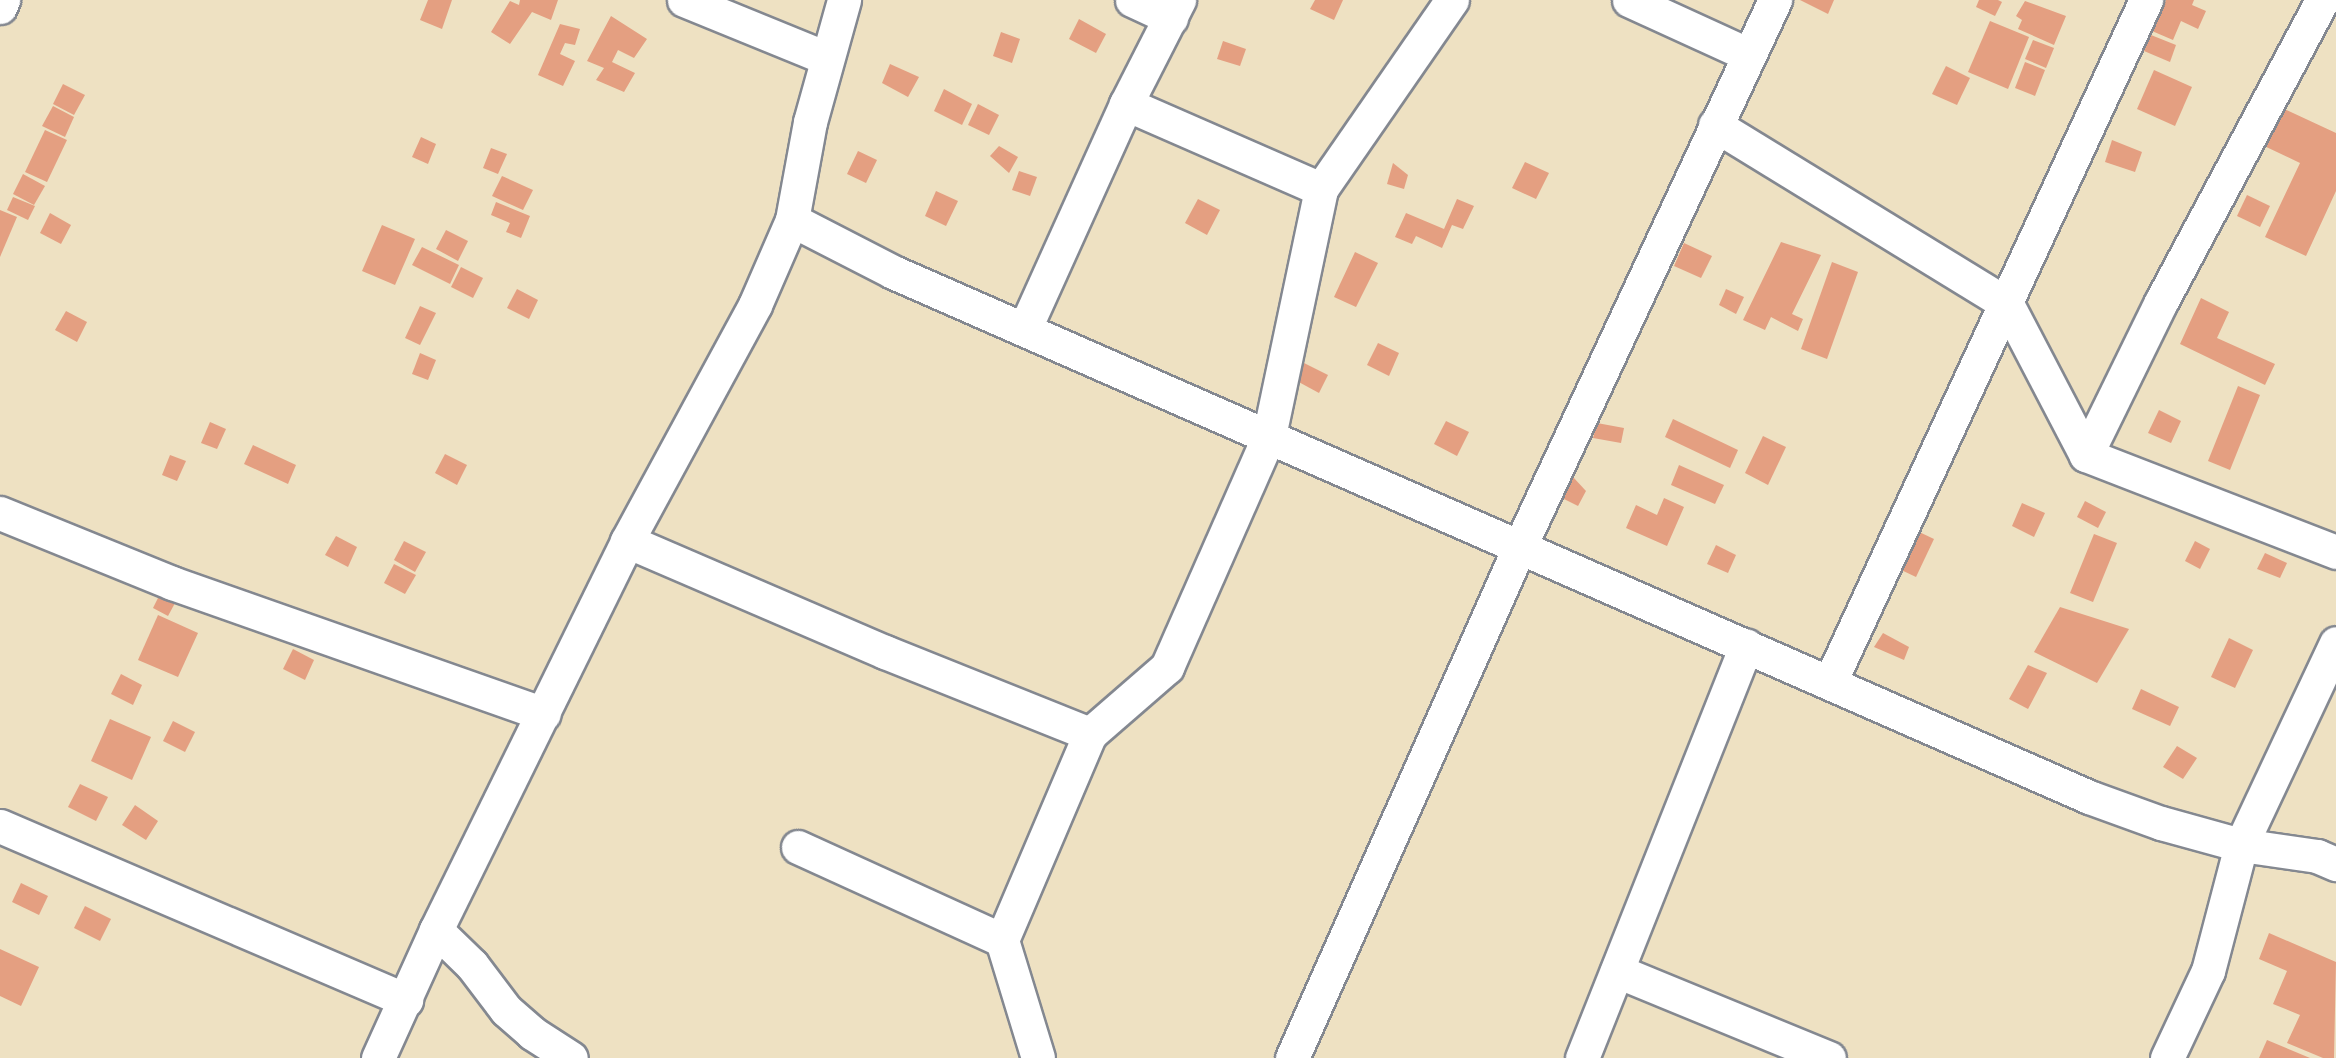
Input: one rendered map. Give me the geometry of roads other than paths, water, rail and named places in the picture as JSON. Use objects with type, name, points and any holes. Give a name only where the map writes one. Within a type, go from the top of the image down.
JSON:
[{"type":"street","points":[[0,7],[3,0]]},
{"type":"street","points":[[684,0],[826,58]]},
{"type":"street","points":[[378,1058],[436,930],[627,541],[755,305],[792,220],[826,58],[844,0]]},
{"type":"street","points":[[1025,328],[1126,104],[1175,9],[1132,0]]},
{"type":"street","points":[[1038,1058],[1002,940],[1090,734],[1167,668],[1269,436],[1322,189],[1452,0]]},
{"type":"street","points":[[1629,0],[1749,55]]},
{"type":"street","points":[[1292,1058],[1520,546],[1775,0]]},
{"type":"street","points":[[1830,682],[2146,0]]},
{"type":"street","points":[[2086,455],[2161,302],[2322,0]]},
{"type":"street","points":[[1126,104],[1322,189]]},
{"type":"street","points":[[1715,125],[2007,304],[2086,455],[2336,552]]},
{"type":"street","points":[[792,220],[893,272],[2090,797],[2161,823],[2241,845],[2317,856],[2336,864]]},
{"type":"street","points":[[0,513],[172,583],[544,714]]},
{"type":"street","points":[[627,541],[885,652],[1090,734]]},
{"type":"street","points":[[2167,1058],[2208,971],[2241,845],[2336,643]]},
{"type":"street","points":[[1582,1058],[1746,645]]},
{"type":"street","points":[[0,826],[406,1000]]},
{"type":"street","points":[[798,847],[1002,940]]},
{"type":"street","points":[[436,930],[472,965],[506,1010],[532,1033],[571,1058]]},
{"type":"street","points":[[1617,971],[1829,1058]]}]
